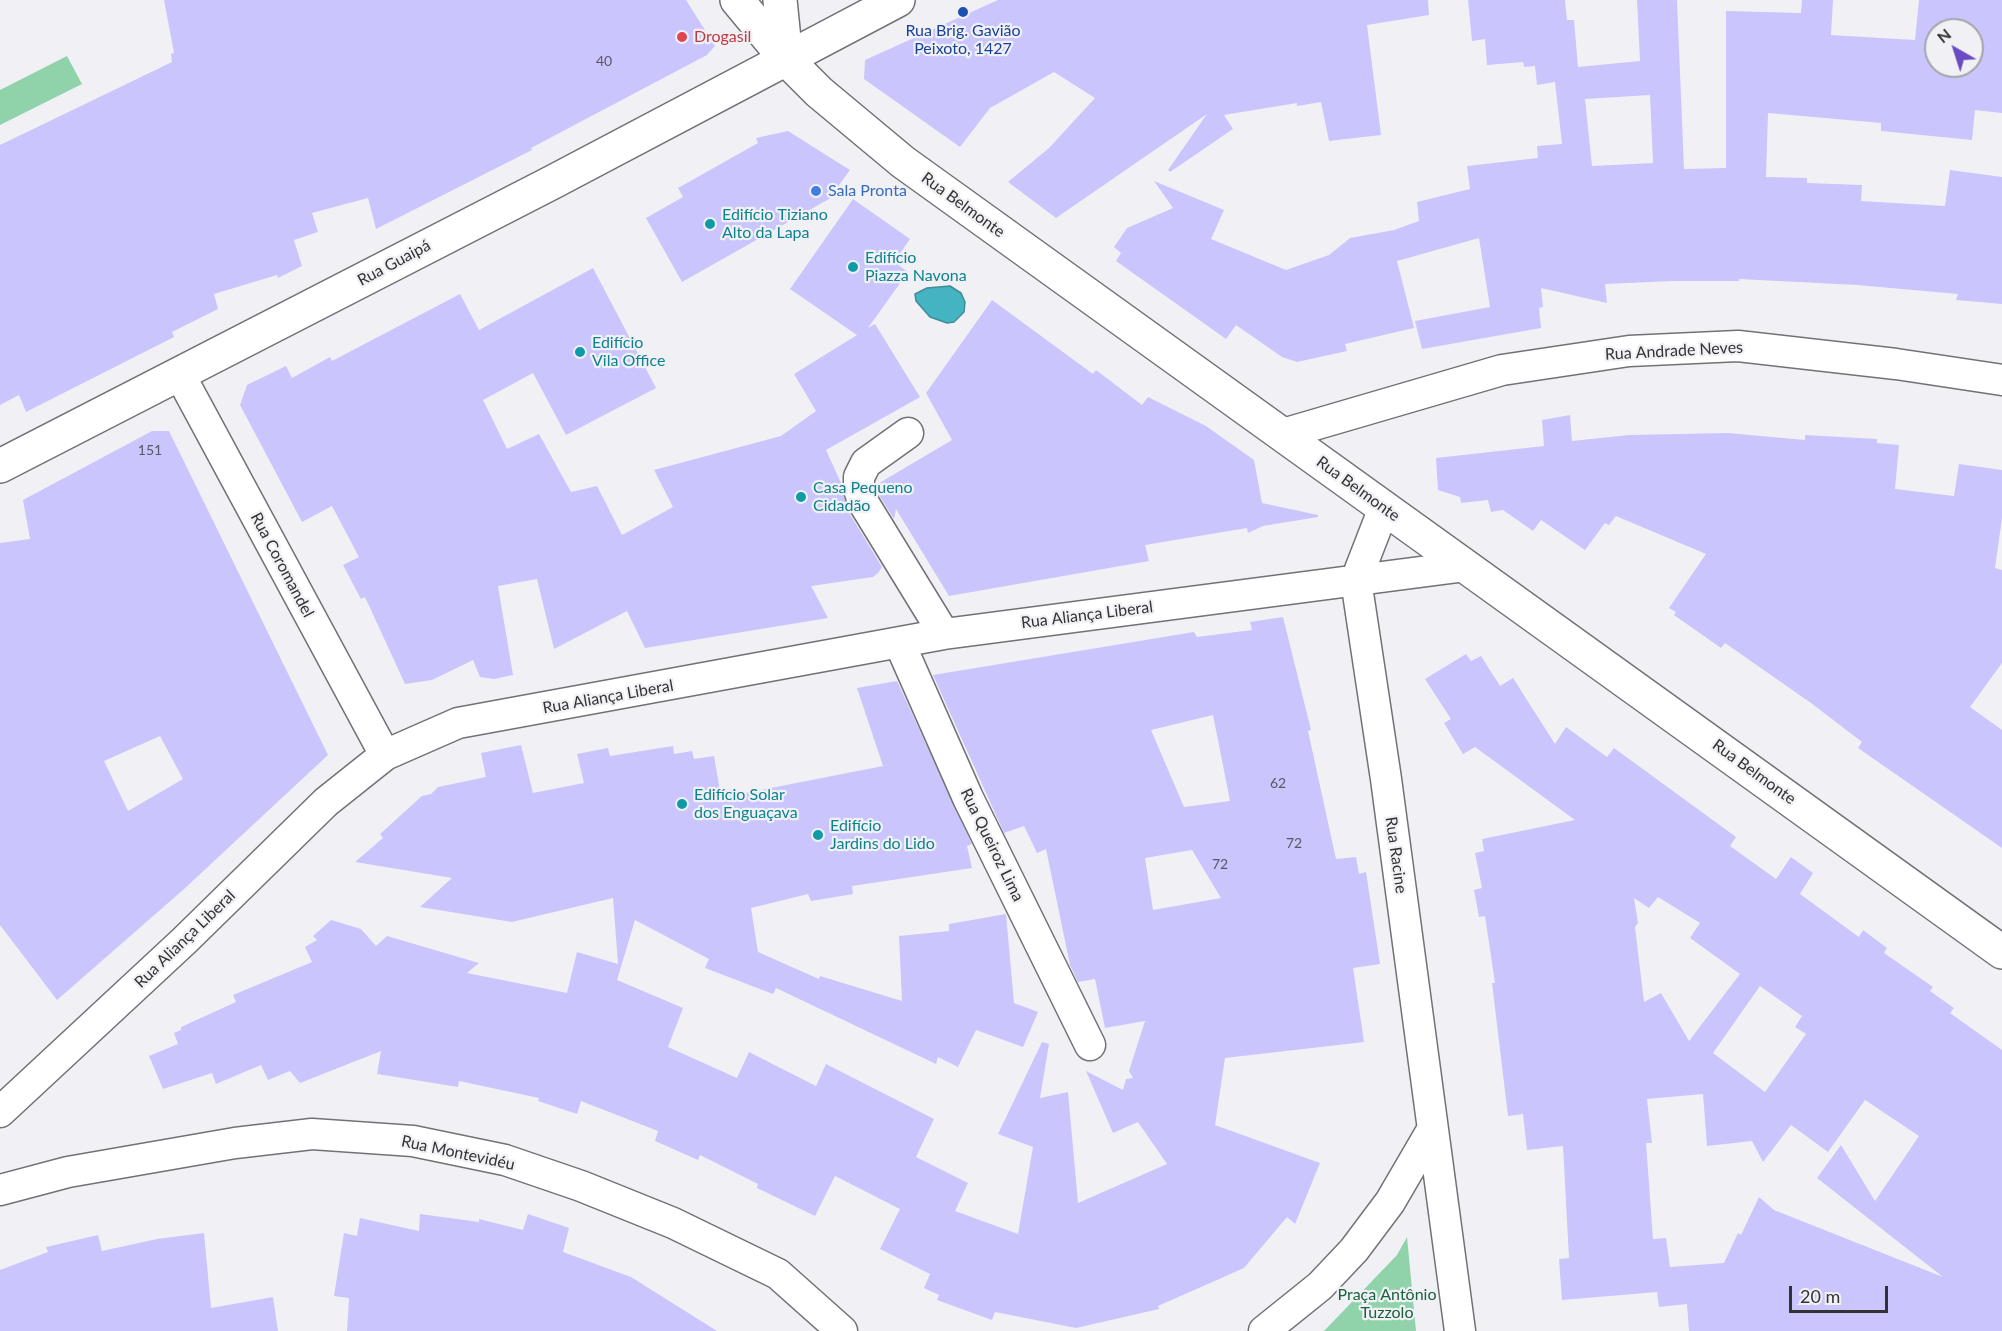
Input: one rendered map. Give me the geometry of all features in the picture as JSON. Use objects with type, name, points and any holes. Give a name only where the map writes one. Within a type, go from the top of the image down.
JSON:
[{"type":"main road","name":"Rua Belmonte","points":[[737,0],[786,58],[819,92],[903,162],[2002,952]]},
{"type":"main road","points":[[780,0],[786,58]]},
{"type":"main road","name":"Rua Guaipá","points":[[0,466],[180,375],[898,0]]},
{"type":"street","name":"Rua Andrade Neves","points":[[1283,434],[1502,370],[1629,351],[1738,346],[1896,364],[2002,380]]},
{"type":"street","name":"Rua Coromandel","points":[[180,375],[385,755]]},
{"type":"street","points":[[908,434],[866,463],[859,477],[859,489],[863,502],[944,634]]},
{"type":"street","points":[[1356,580],[1384,508]]},
{"type":"street","name":"Rua Aliança Liberal","points":[[0,1113],[159,965],[326,802],[385,755],[458,723],[900,644],[944,634],[1466,566]]},
{"type":"street","name":"Rua Racine","points":[[1356,580],[1388,790],[1432,1130]]},
{"type":"street","name":"Rua Queiroz Lima","points":[[900,644],[968,798],[1090,1044]]},
{"type":"street","points":[[1264,1331],[1320,1286],[1354,1250],[1390,1202],[1432,1130]]},
{"type":"street","points":[[1432,1130],[1460,1331]]},
{"type":"street","name":"Rua Montevidéu","points":[[0,1190],[68,1172],[246,1142],[312,1134],[413,1140],[505,1160],[581,1186],[673,1223],[778,1274],[842,1331]]},
{"type":"green space","points":[[67,56],[82,84],[0,125],[0,90]]},
{"type":"green space","name":"Praça Antônio Tuzzolo","points":[[1407,1237],[1416,1331],[1324,1331],[1397,1255]]},
{"type":"water","points":[[950,286],[961,293],[965,302],[964,312],[954,322],[947,323],[930,317],[916,301],[915,294],[927,288]]},
{"type":"building","points":[[164,0],[686,0],[715,46],[707,55],[531,148],[532,150],[376,229],[368,198],[312,213],[318,232],[294,240],[302,266],[278,278],[277,275],[214,294],[218,309],[172,332],[174,337],[26,412],[19,395],[0,405],[0,145],[172,62],[171,54],[174,53]]},
{"type":"building","points":[[998,0],[1428,0],[1429,15],[1367,25],[1381,135],[1329,141],[1321,102],[1297,106],[1297,103],[1224,115],[1233,129],[1170,172],[1168,170],[1207,114],[1056,218],[1008,182],[1049,148],[1095,98],[1054,72],[990,108],[960,147],[864,79],[865,60]]},
{"type":"building","points":[[1468,0],[1565,0],[1567,20],[1574,20],[1578,67],[1640,61],[1637,0],[1677,0],[1684,169],[1726,168],[1726,11],[1801,13],[1802,0],[1833,0],[1831,35],[1915,40],[1919,0],[2002,0],[2002,113],[1975,110],[1972,140],[1881,131],[1881,123],[1768,113],[1766,177],[1807,178],[1807,183],[1862,185],[1861,201],[1945,206],[1950,170],[2002,177],[2002,304],[1956,300],[1958,294],[1857,285],[1739,279],[1739,281],[1605,284],[1607,303],[1541,288],[1543,307],[1539,308],[1541,328],[1422,349],[1415,321],[1490,307],[1479,238],[1397,261],[1414,328],[1345,344],[1347,351],[1297,362],[1282,357],[1236,325],[1226,339],[1116,261],[1121,253],[1114,247],[1127,228],[1173,208],[1154,181],[1224,210],[1211,239],[1286,270],[1329,255],[1350,238],[1394,230],[1419,221],[1417,202],[1470,189],[1467,166],[1538,158],[1537,146],[1562,144],[1555,82],[1537,85],[1535,66],[1524,67],[1523,62],[1487,65],[1485,39],[1472,41]],"holes":[[[1650,95],[1653,163],[1592,166],[1585,99]]]},
{"type":"building","points":[[788,131],[850,170],[829,199],[682,282],[646,218],[683,197],[678,188],[758,143],[756,138]]},
{"type":"building","points":[[853,199],[910,239],[894,262],[908,272],[868,328],[875,324],[920,397],[826,450],[842,485],[848,511],[882,567],[878,573],[873,577],[811,586],[828,618],[645,648],[627,611],[554,649],[537,579],[498,586],[513,675],[494,679],[480,677],[473,660],[432,680],[405,684],[365,597],[361,599],[343,565],[359,557],[332,506],[302,522],[240,405],[247,385],[286,366],[292,378],[330,357],[332,361],[460,294],[479,330],[593,268],[656,388],[566,435],[533,373],[483,400],[507,449],[539,434],[571,492],[597,486],[622,535],[673,507],[654,470],[781,436],[816,411],[794,374],[857,335],[790,289]]},
{"type":"building","points":[[992,300],[1093,374],[1096,370],[1142,405],[1148,397],[1206,426],[1254,460],[1262,503],[1318,515],[1318,517],[1263,526],[1248,533],[1247,528],[1145,545],[1149,561],[949,596],[896,509],[894,519],[879,495],[876,485],[952,440],[926,393]]},
{"type":"building","points":[[1570,415],[1572,441],[1629,435],[1728,433],[1805,440],[1805,435],[1877,439],[1877,443],[1899,445],[1895,489],[1954,496],[1959,464],[2002,470],[2002,518],[1995,568],[2002,570],[2002,663],[1970,707],[2002,730],[2002,848],[1858,748],[1862,742],[1811,703],[1725,643],[1721,648],[1674,615],[1676,612],[1669,608],[1706,554],[1616,516],[1609,525],[1605,523],[1585,550],[1541,520],[1533,531],[1503,510],[1491,512],[1488,500],[1461,503],[1460,497],[1438,490],[1436,458],[1544,446],[1542,420]]},
{"type":"building","points":[[152,431],[169,431],[328,755],[183,890],[57,1000],[0,925],[0,543],[30,539],[23,500]],"holes":[[[160,736],[183,779],[128,811],[104,761]]]},
{"type":"building","points":[[1283,617],[1311,730],[1308,731],[1336,859],[1356,857],[1359,874],[1366,872],[1380,964],[1353,968],[1364,1042],[1225,1058],[1215,1125],[1320,1163],[1295,1224],[1287,1217],[1244,1268],[1158,1306],[1159,1309],[1076,1328],[995,1312],[992,1320],[937,1300],[939,1295],[924,1288],[930,1274],[880,1249],[900,1209],[835,1176],[815,1216],[757,1188],[758,1184],[700,1155],[698,1160],[655,1141],[658,1131],[581,1101],[577,1114],[538,1101],[539,1098],[459,1081],[458,1087],[377,1074],[381,1051],[300,1083],[290,1071],[268,1080],[261,1065],[216,1084],[212,1073],[163,1089],[149,1056],[178,1044],[174,1033],[181,1030],[181,1027],[236,1002],[233,995],[312,962],[305,947],[317,940],[313,936],[331,920],[361,929],[376,946],[387,936],[479,963],[467,973],[567,993],[577,952],[618,964],[613,898],[512,922],[420,907],[452,878],[355,862],[383,838],[380,834],[422,796],[431,794],[438,787],[486,777],[481,753],[521,745],[533,793],[584,783],[577,754],[608,748],[610,756],[673,746],[674,754],[692,751],[694,759],[714,756],[720,791],[734,789],[735,795],[883,766],[857,688],[897,681],[972,844],[967,846],[972,868],[852,886],[853,894],[811,901],[808,894],[751,908],[758,952],[819,979],[820,976],[902,1001],[899,936],[949,931],[949,924],[1006,914],[1014,1003],[1038,1012],[1023,1047],[976,1030],[958,1067],[938,1057],[936,1064],[776,988],[773,994],[705,968],[709,959],[635,920],[617,980],[683,1008],[668,1047],[737,1078],[749,1052],[816,1086],[826,1064],[934,1119],[916,1157],[968,1183],[955,1211],[1018,1234],[1033,1147],[998,1134],[1042,1042],[1049,1044],[1040,1098],[1068,1092],[1078,1203],[1167,1164],[1138,1122],[1113,1133],[1086,1071],[1123,1090],[1126,1079],[1133,1078],[1129,1071],[1145,1021],[1105,1028],[1095,979],[1078,982],[1070,965],[1046,849],[1037,853],[1024,826],[1004,833],[933,675],[1194,632],[1197,637],[1252,630],[1250,622]],"holes":[[[1213,715],[1230,801],[1184,807],[1151,730]],[[1192,850],[1221,898],[1153,910],[1145,858]]]},
{"type":"building","points":[[1466,654],[1471,661],[1481,656],[1500,686],[1513,678],[1555,744],[1566,727],[1607,757],[1614,748],[1736,837],[1730,846],[1776,879],[1791,857],[1813,873],[1800,894],[1859,937],[1863,930],[1887,948],[1884,953],[1933,987],[1930,991],[1954,1008],[1950,1013],[2002,1050],[2002,1331],[1689,1331],[1687,1304],[1659,1307],[1657,1292],[1562,1300],[1559,1259],[1569,1258],[1563,1146],[1527,1150],[1523,1114],[1508,1116],[1492,983],[1495,983],[1485,916],[1479,917],[1474,890],[1482,888],[1475,853],[1484,851],[1482,839],[1575,820],[1475,747],[1463,754],[1444,723],[1451,719],[1425,679]],"holes":[[[1658,897],[1700,923],[1690,938],[1740,974],[1689,1041],[1661,993],[1644,1002],[1634,898],[1649,908]],[[1760,986],[1802,1016],[1795,1027],[1806,1034],[1765,1092],[1713,1053]],[[1703,1094],[1707,1146],[1752,1141],[1763,1162],[1791,1125],[1828,1152],[1865,1100],[1919,1136],[1875,1201],[1841,1145],[1817,1178],[1943,1277],[1774,1210],[1759,1197],[1741,1235],[1738,1233],[1724,1263],[1670,1267],[1666,1238],[1653,1239],[1646,1143],[1652,1143],[1647,1099]]]},
{"type":"building","points":[[420,1214],[479,1222],[479,1219],[523,1230],[528,1214],[569,1228],[563,1252],[631,1277],[717,1331],[347,1331],[349,1298],[334,1296],[344,1233],[357,1236],[360,1218],[419,1231]]},
{"type":"building","points":[[204,1233],[211,1308],[273,1297],[278,1331],[0,1331],[0,1270],[48,1252],[46,1247],[98,1235],[102,1251],[157,1239]]},
{"type":"place","name":"Rua Brig. Gavião Peixoto, 1427","points":[[963,12]]},
{"type":"place","name":"Drogasil","points":[[682,37]]},
{"type":"place","name":"Sala Pronta","points":[[816,191]]},
{"type":"place","name":"Edifício Tiziano Alto da Lapa","points":[[710,224]]},
{"type":"place","name":"Edifício Piazza Navona","points":[[853,267]]},
{"type":"place","name":"Edifício Vila Office","points":[[580,352]]},
{"type":"place","name":"Casa Pequeno Cidadão","points":[[801,497]]},
{"type":"place","name":"Edifício Solar dos Enguaçava","points":[[682,804]]},
{"type":"place","name":"Edifício Jardins do Lido","points":[[818,835]]}]
